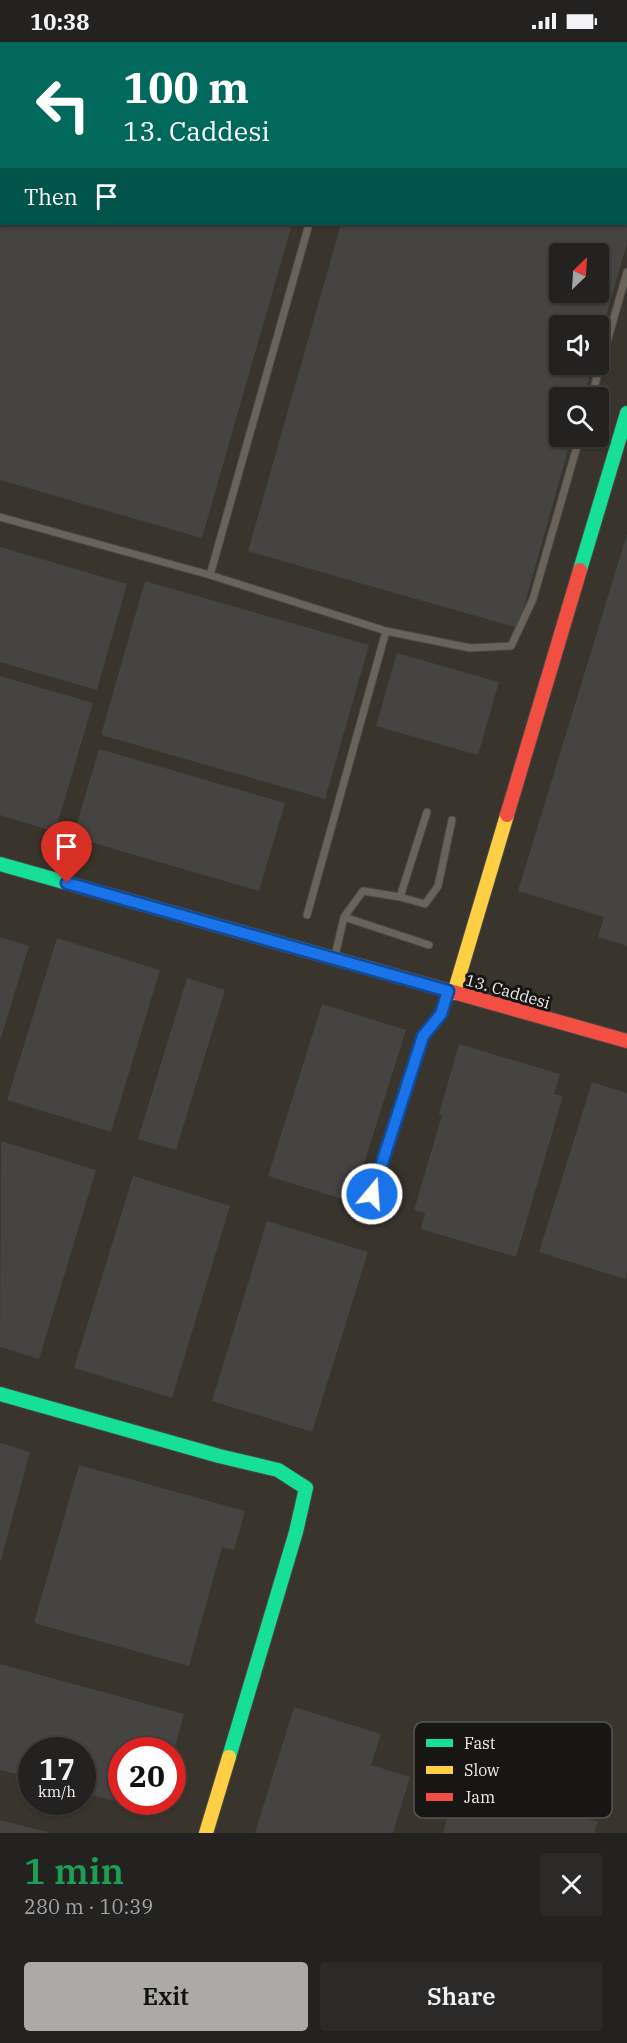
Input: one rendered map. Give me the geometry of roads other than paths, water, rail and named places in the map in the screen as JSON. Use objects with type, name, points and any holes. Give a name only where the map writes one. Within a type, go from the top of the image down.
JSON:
[{"type":"street","points":[[451,992],[627,413]]},
{"type":"street","name":"13. Caddesi","points":[[0,864],[627,1041]]},
{"type":"street","points":[[0,1394],[219,1456],[278,1470],[306,1488],[296,1532],[206,1833]]},
{"type":"lane","points":[[210,575],[309,225]]},
{"type":"lane","points":[[594,387],[627,272]]},
{"type":"lane","points":[[0,517],[210,575],[386,631],[470,648],[511,646],[533,599],[577,447]]},
{"type":"lane","points":[[307,915],[386,631]]},
{"type":"lane","points":[[400,897],[427,812]]},
{"type":"lane","points":[[334,959],[344,917],[363,891],[425,904],[438,886],[452,820]]},
{"type":"lane","points":[[344,917],[429,945]]},
{"type":"lane","points":[[372,1194],[423,1036],[441,1014],[451,992]]}]
